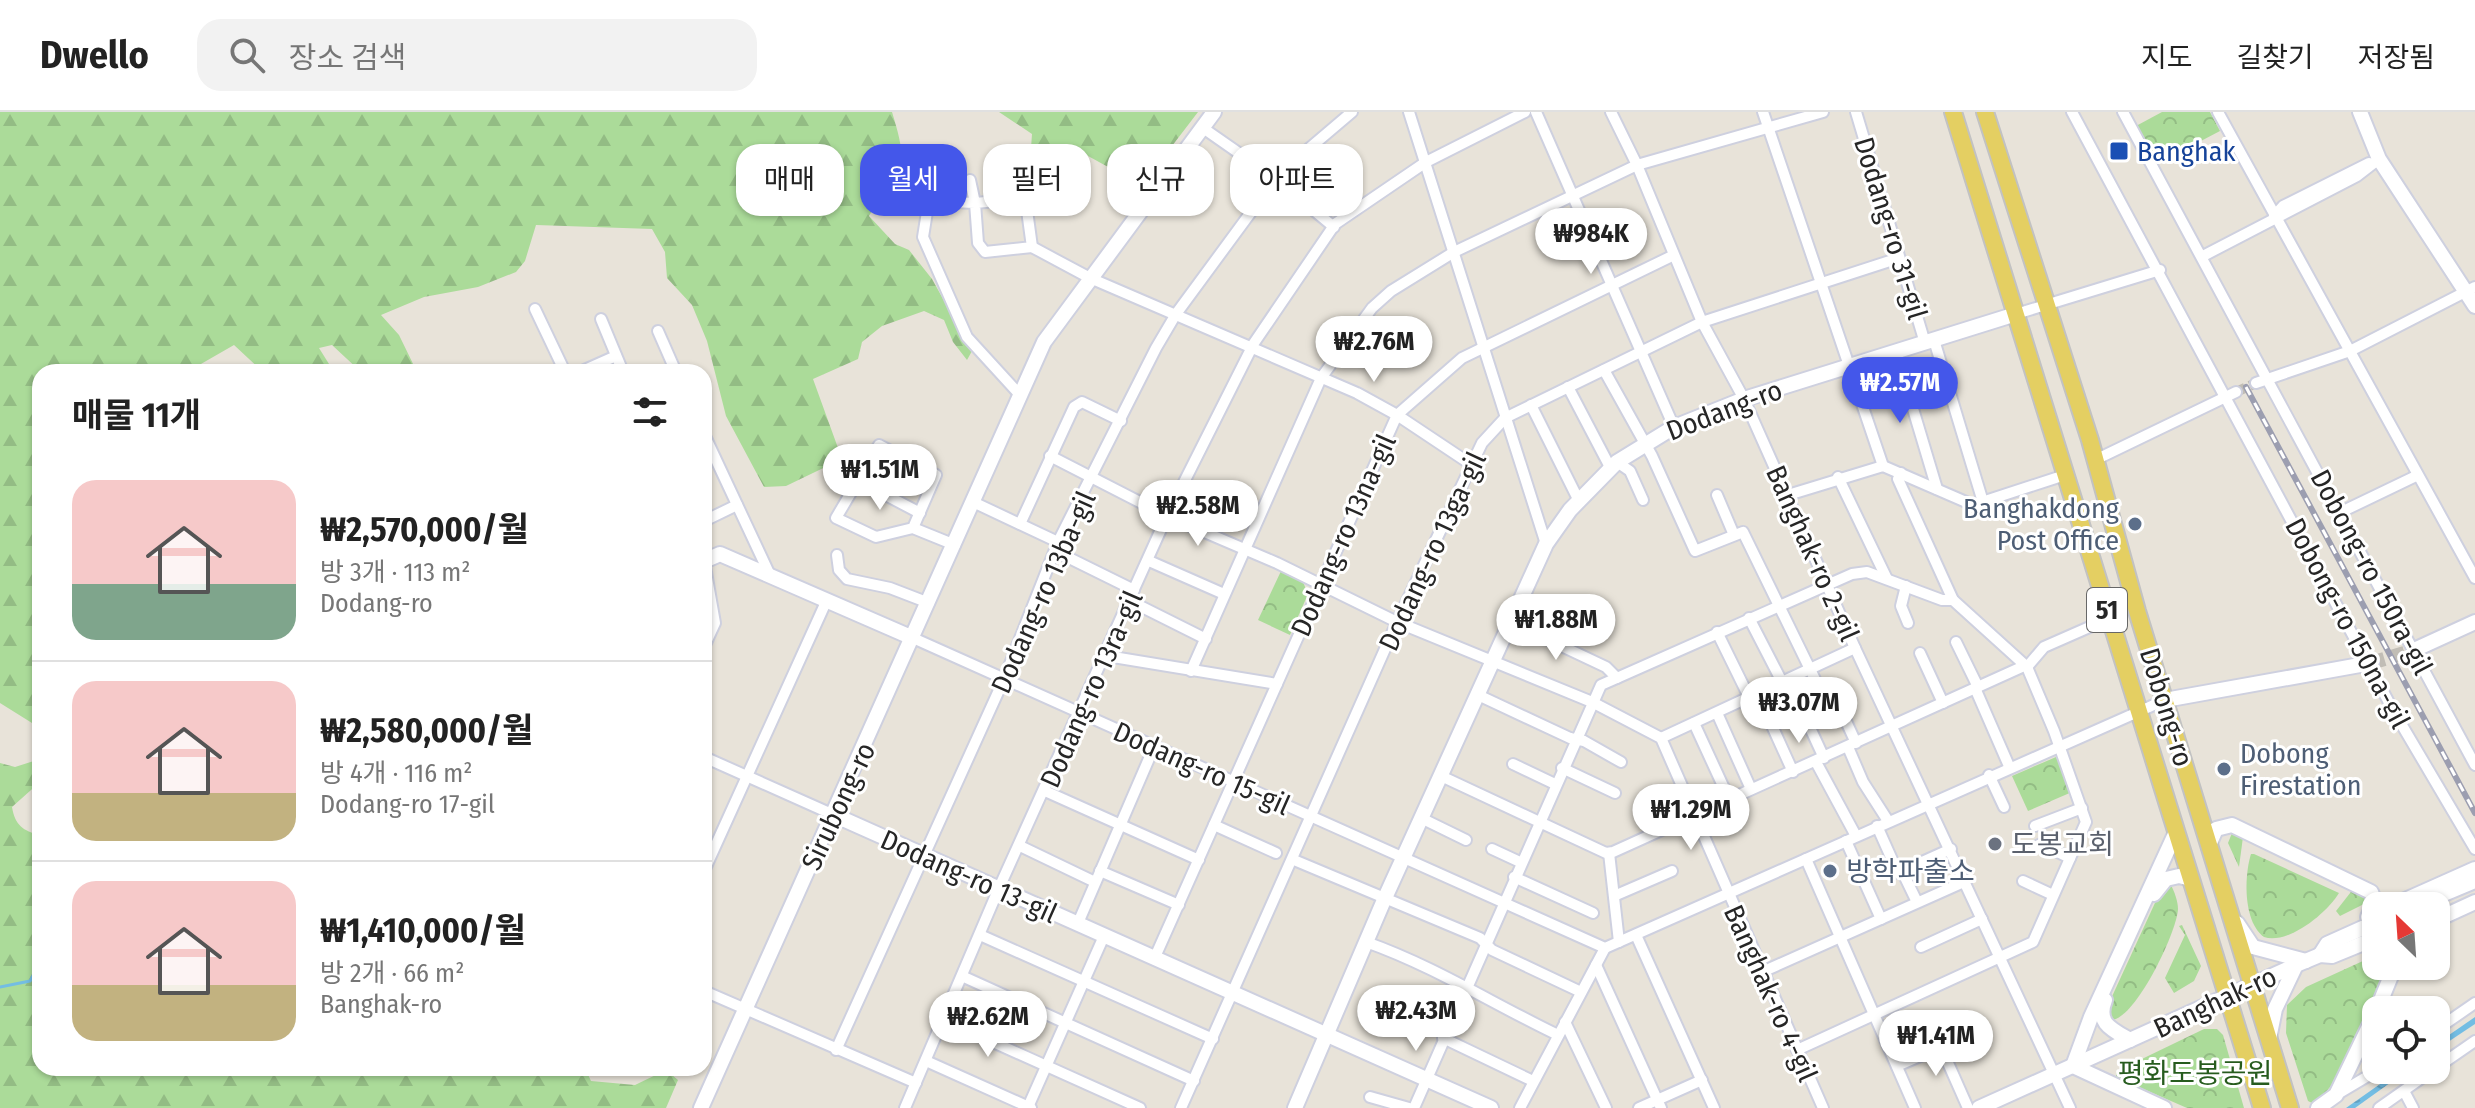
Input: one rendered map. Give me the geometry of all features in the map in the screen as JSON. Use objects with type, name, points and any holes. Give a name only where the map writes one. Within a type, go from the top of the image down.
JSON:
[{"type":"main road","name":"Sirubong-ro","points":[[701,1108],[1044,342],[1214,112]]},
{"type":"main road","name":"Dobong-ro","points":[[1953,112],[2262,1108]]},
{"type":"main road","name":"Dobong-ro","points":[[1985,112],[2095,460],[2290,1108]]},
{"type":"main road","points":[[2360,112],[2379,159],[2470,289],[2475,306]]},
{"type":"main road","name":"Dodang-ro","points":[[1295,1108],[1384,900],[1546,544],[1579,501],[1614,465],[1674,427],[1744,399],[2016,314]]},
{"type":"main road","points":[[712,558],[720,554],[769,573],[826,602],[913,638]]},
{"type":"main road","points":[[2414,650],[2475,622]]},
{"type":"main road","points":[[2165,700],[2371,663]]},
{"type":"main road","name":"Dodang-ro 13-gil","points":[[834,815],[1491,1108]]},
{"type":"main road","points":[[2210,843],[2216,829],[2232,825],[2371,892]]},
{"type":"main road","points":[[2164,1108],[2073,1066],[2086,1029],[2176,832]]},
{"type":"main road","points":[[2423,892],[2475,869]]},
{"type":"main road","points":[[2130,1040],[2104,1023],[2101,1012],[2105,999],[2157,888],[2174,876],[2191,879]]},
{"type":"main road","points":[[2449,892],[2475,881]]},
{"type":"main road","points":[[2450,906],[2475,895]]},
{"type":"main road","points":[[2450,914],[2475,902]]},
{"type":"main road","points":[[2233,916],[2253,947],[2301,963],[2275,1009],[2269,1039]]},
{"type":"main road","name":"Banghak-ro","points":[[2344,944],[2362,928]]},
{"type":"main road","name":"Banghak-ro","points":[[1979,1108],[2320,955],[2327,944],[2362,941]]},
{"type":"main road","points":[[2344,944],[2362,953]]},
{"type":"main road","points":[[2318,1108],[2336,1095],[2362,1040]]},
{"type":"street","name":"Dodang-ro 13ba-gil","points":[[1316,144],[1352,112]]},
{"type":"street","points":[[1409,112],[1546,544]]},
{"type":"street","name":"Dodang-ro 13ra-gil","points":[[905,1108],[964,977],[999,888],[1107,656],[1167,516],[1252,346],[1334,227],[1426,162],[1525,112]]},
{"type":"street","points":[[1536,112],[1613,283],[1638,353],[1674,427]]},
{"type":"street","name":"Banghak-ro 2-gil","points":[[1611,112],[1637,165],[1672,256],[1702,322],[1744,399],[1855,648],[2070,1108]]},
{"type":"street","points":[[1763,112],[1883,466]]},
{"type":"street","points":[[1191,671],[1321,378],[1372,308],[1420,271],[1454,252],[1637,165],[1823,112]]},
{"type":"street","name":"Dodang-ro 31-gil","points":[[1856,112],[1899,258],[1930,342]]},
{"type":"street","name":"Dobong-ro 150na-gil","points":[[2072,112],[2230,393],[2422,762],[2475,849]]},
{"type":"street","name":"Dobong-ro 150ra-gil","points":[[2123,112],[2475,765]]},
{"type":"street","points":[[2218,112],[2416,476],[2475,578]]},
{"type":"street","points":[[1203,128],[1230,147]]},
{"type":"street","points":[[2203,256],[2274,216],[2287,213],[2357,176],[2379,159]]},
{"type":"street","points":[[970,180],[982,249],[1032,247],[1090,278],[1252,346],[1397,415],[1472,465]]},
{"type":"street","points":[[967,203],[1022,199],[1026,203],[1032,247]]},
{"type":"street","points":[[926,216],[923,237],[951,306],[979,353],[1020,395]]},
{"type":"street","name":"Dodang-ro 13ba-gil","points":[[836,1050],[1004,679],[1056,547],[1176,314],[1249,216]]},
{"type":"street","points":[[1321,216],[1334,227]]},
{"type":"street","name":"Dodang-ro 13na-gil","points":[[1155,957],[1397,415],[1462,358],[1672,256]]},
{"type":"street","name":"Dodang-ro 13ga-gil","points":[[1181,1108],[1235,993],[1397,622],[1482,443],[1505,418],[1702,322],[1899,258]]},
{"type":"street","points":[[2016,314],[2160,270]]},
{"type":"street","points":[[2256,383],[2350,351],[2470,289]]},
{"type":"street","points":[[535,309],[561,364]]},
{"type":"street","points":[[601,319],[620,364]]},
{"type":"street","points":[[658,331],[672,364]]},
{"type":"street","points":[[1930,342],[1983,502]]},
{"type":"street","points":[[1896,352],[1937,489]]},
{"type":"street","points":[[598,364],[616,356]]},
{"type":"street","points":[[1604,370],[1644,444]]},
{"type":"street","points":[[1568,387],[1614,465],[1630,471],[1643,500]]},
{"type":"street","points":[[2095,460],[2230,393]]},
{"type":"street","points":[[1020,524],[1078,403],[1121,421]]},
{"type":"street","points":[[1531,405],[1579,501]]},
{"type":"street","points":[[913,528],[936,475],[884,444],[875,448],[836,518],[876,537],[913,528],[955,545]]},
{"type":"street","name":"Dodang-ro","points":[[1644,444],[1695,551],[1734,535]]},
{"type":"street","points":[[1050,456],[1167,516],[1397,622],[1592,702],[1661,738],[1855,648]]},
{"type":"street","points":[[712,459],[769,573]]},
{"type":"street","points":[[1788,495],[1838,477],[1883,466],[1973,505],[2065,475]]},
{"type":"street","points":[[1797,1050],[2033,942],[2086,822],[2059,744],[2026,666],[1953,600],[1898,479],[1901,473]]},
{"type":"street","points":[[2339,513],[2416,476]]},
{"type":"street","points":[[1838,477],[1887,579]]},
{"type":"street","points":[[857,480],[920,513]]},
{"type":"street","points":[[1717,495],[1734,535],[1743,532],[1852,745],[1863,782],[1888,821]]},
{"type":"street","points":[[973,502],[1020,524],[1134,590]]},
{"type":"street","points":[[712,517],[737,505]]},
{"type":"street","points":[[837,555],[839,570],[847,579],[890,588],[929,603]]},
{"type":"street","points":[[1149,561],[1224,594]]},
{"type":"street","points":[[1370,1097],[1411,1108],[1601,685],[1779,604],[1867,572],[1942,600],[1953,600]]},
{"type":"street","points":[[1906,586],[1901,606],[1908,623]]},
{"type":"street","points":[[1130,601],[1206,639]]},
{"type":"street","points":[[712,853],[826,602]]},
{"type":"street","points":[[712,606],[715,623],[712,630]]},
{"type":"street","points":[[1749,618],[1782,682]]},
{"type":"street","points":[[1441,776],[1609,853],[2026,666],[2044,647],[2110,618]]},
{"type":"street","points":[[1511,622],[1606,667],[1617,678]]},
{"type":"street","points":[[1717,632],[1746,691],[1759,697],[1793,772]]},
{"type":"street","name":"Dodang-ro 15-gil","points":[[913,638],[1605,948]]},
{"type":"street","points":[[1956,642],[2009,766]]},
{"type":"street","points":[[1920,653],[1943,703]]},
{"type":"street","points":[[1107,656],[1277,684]]},
{"type":"street","points":[[1478,695],[1576,738],[1621,762]]},
{"type":"street","points":[[1520,1108],[1605,948],[2009,766],[2165,700]]},
{"type":"street","points":[[1717,713],[1751,789]]},
{"type":"street","points":[[1806,719],[1881,919]]},
{"type":"street","points":[[1694,723],[1729,799]]},
{"type":"street","name":"Banghak-ro 4-gil","points":[[1661,738],[1823,1108]]},
{"type":"street","points":[[1078,923],[1154,747]]},
{"type":"street","points":[[712,761],[834,815]]},
{"type":"street","points":[[1513,764],[1555,784]]},
{"type":"street","points":[[1562,768],[1615,793]]},
{"type":"street","points":[[1989,775],[2004,807]]},
{"type":"street","points":[[1045,791],[1119,827],[1199,860]]},
{"type":"street","points":[[2035,826],[2082,808]]},
{"type":"street","points":[[1423,819],[1466,840]]},
{"type":"street","points":[[1214,825],[1276,853]]},
{"type":"street","points":[[1877,826],[1898,873],[1951,849]]},
{"type":"street","points":[[2035,847],[2041,844],[2070,858]]},
{"type":"street","points":[[1020,846],[1179,905]]},
{"type":"street","points":[[1492,849],[1520,862]]},
{"type":"street","points":[[1609,853],[1619,942]]},
{"type":"street","points":[[1806,859],[1915,1108]]},
{"type":"street","points":[[1294,860],[1384,900],[1405,904],[1581,992]]},
{"type":"street","points":[[1614,896],[1672,871]]},
{"type":"street","points":[[1902,871],[1917,902]]},
{"type":"street","points":[[1514,877],[1593,913]]},
{"type":"street","points":[[1762,972],[1966,881]]},
{"type":"street","points":[[2023,881],[2053,895]]},
{"type":"street","points":[[1921,947],[1982,919]]},
{"type":"street","points":[[980,935],[1213,1039]]},
{"type":"street","points":[[1636,935],[1714,1108]]},
{"type":"street","points":[[926,1061],[1030,1108],[1104,936]]},
{"type":"street","points":[[1366,942],[1466,986],[1474,995],[1558,1035]]},
{"type":"street","points":[[1596,965],[1659,1104]]},
{"type":"street","points":[[964,977],[1194,1081]]},
{"type":"street","points":[[712,995],[916,1083]]},
{"type":"street","points":[[2450,1020],[2475,1003]]},
{"type":"street","points":[[944,1020],[1140,1108]]},
{"type":"street","points":[[1565,1022],[1606,1108]]},
{"type":"street","points":[[1443,1038],[1533,1081]]},
{"type":"street","points":[[2450,1058],[2475,1041]]},
{"type":"street","points":[[1897,1066],[1941,1047],[1968,1108]]},
{"type":"street","points":[[1639,1108],[1659,1104],[1702,1080]]},
{"type":"street","points":[[2336,1095],[2362,1080]]},
{"type":"street","points":[[2379,1108],[2414,1084]]},
{"type":"street","points":[[2404,1091],[2413,1108]]},
{"type":"green space","points":[[0,112],[892,112],[900,144],[860,144],[860,216],[869,216],[895,244],[909,250],[932,279],[972,351],[967,360],[953,342],[944,320],[924,311],[882,326],[862,342],[858,359],[813,379],[842,459],[786,486],[764,487],[726,416],[707,341],[692,305],[667,278],[665,252],[652,229],[536,225],[525,261],[516,272],[478,287],[424,297],[381,315],[399,335],[413,364],[352,364],[332,345],[319,348],[329,364],[254,364],[234,345],[201,364],[32,364],[32,723],[0,703]]},
{"type":"green space","points":[[999,112],[1198,112],[1174,144],[1107,144],[1107,166],[1091,158],[1091,144],[1031,144],[1032,134]]},
{"type":"green space","points":[[2162,112],[2210,112],[2220,131],[2157,164],[2136,126]]},
{"type":"green space","points":[[1281,571],[1303,582],[1308,594],[1290,635],[1258,620]]},
{"type":"green space","points":[[2056,757],[2072,792],[2028,811],[2012,776]]},
{"type":"green space","points":[[32,762],[32,789],[12,807],[21,826],[32,832],[32,1076],[589,1076],[591,1081],[635,1085],[654,1076],[673,1076],[678,1080],[666,1108],[0,1108],[0,763],[15,767]]},
{"type":"green space","points":[[2232,833],[2243,837],[2239,867],[2228,843]]},
{"type":"green space","points":[[2251,854],[2339,893],[2306,926],[2284,936],[2264,937],[2252,921],[2247,898]]},
{"type":"green space","name":"평화도봉공원","points":[[2171,885],[2178,909],[2163,954],[2131,1006],[2121,1016],[2111,1020],[2106,1010],[2109,1003],[2160,892]]},
{"type":"green space","points":[[2354,888],[2362,894],[2362,905],[2340,916],[2336,911]]},
{"type":"green space","name":"평화도봉공원","points":[[2182,925],[2201,966],[2194,981],[2174,993],[2165,978],[2185,935],[2179,926]]},
{"type":"green space","name":"평화도봉공원","points":[[2362,961],[2362,980],[2385,980],[2377,996],[2362,996],[2362,1027],[2334,1083],[2314,1104],[2308,1101],[2286,1033],[2287,1005],[2306,987]]},
{"type":"green space","name":"평화도봉공원","points":[[2204,1029],[2217,1029],[2223,1035],[2244,1108],[2187,1108],[2116,1077],[2117,1071]]},
{"type":"water","points":[[2475,1017],[2475,1024],[2450,1041],[2450,1034]]},
{"type":"water","points":[[2380,1084],[2388,1084],[2355,1108],[2346,1108]]},
{"type":"waterway","points":[[0,987],[30,981],[32,977]]},
{"type":"tunnel","points":[[2236,392],[2256,383]]},
{"type":"tunnel","points":[[2371,663],[2414,650]]},
{"type":"railway","points":[[2246,387],[2475,813]]},
{"type":"place","name":"Banghak","points":[[2119,151]]},
{"type":"place","name":"Banghakdong Post Office","points":[[2135,524]]},
{"type":"place","name":"Dobong Firestation","points":[[2224,769]]},
{"type":"place","name":"도봉교회","points":[[1995,844]]},
{"type":"place","name":"방학파출소","points":[[1830,871]]}]
